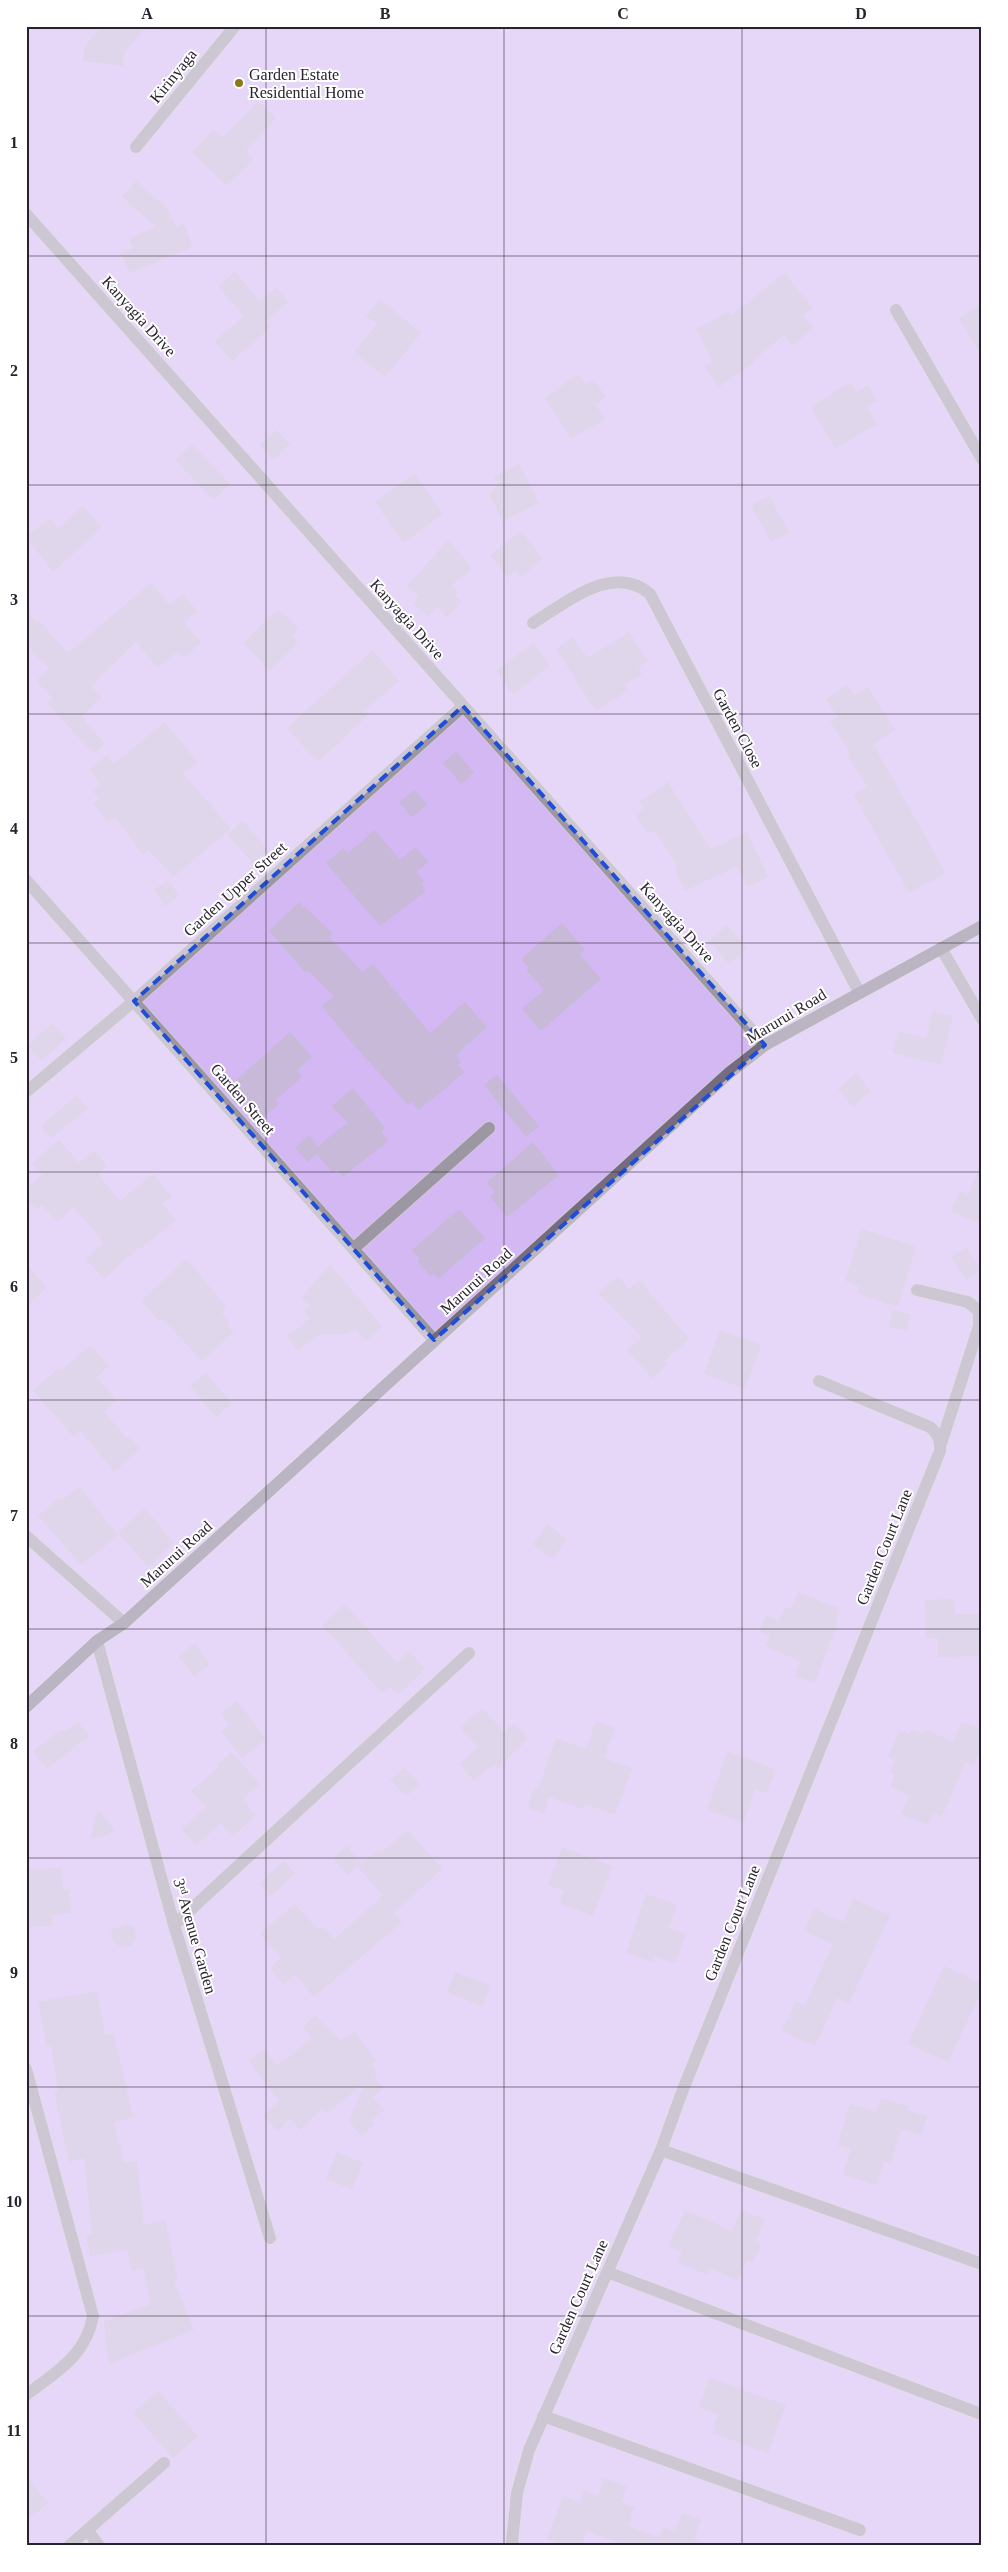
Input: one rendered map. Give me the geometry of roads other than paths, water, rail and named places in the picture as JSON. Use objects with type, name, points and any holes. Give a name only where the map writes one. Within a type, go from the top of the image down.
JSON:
[{"type":"street","name":"Kirinyaga","points":[[136,147],[236,26]]},
{"type":"street","name":"Kanyagia Drive","points":[[26,214],[765,1045]]},
{"type":"street","points":[[896,310],[982,459]]},
{"type":"street","name":"Garden Close","points":[[533,624],[575,597],[602,584],[630,582],[650,594],[859,992]]},
{"type":"street","name":"Garden Upper Street","points":[[26,1092],[134,1001],[463,706]]},
{"type":"street","name":"Garden Street","points":[[26,880],[434,1340]]},
{"type":"street","name":"Marurui Road","points":[[26,1707],[97,1642],[124,1623],[676,1119],[729,1073],[765,1045],[982,926]]},
{"type":"street","points":[[941,948],[982,1019]]},
{"type":"street","points":[[353,1249],[489,1128]]},
{"type":"street","name":"Garden Court Lane","points":[[514,2546],[512,2542],[517,2493],[529,2450],[661,2150],[682,2092],[940,1447],[979,1326],[979,1311],[968,1302],[917,1290]]},
{"type":"street","points":[[819,1381],[930,1427],[937,1433],[940,1447]]},
{"type":"street","points":[[26,1536],[124,1623]]},
{"type":"street","name":"3ʳᵈ Avenue Garden","points":[[97,1642],[174,1925],[270,2238]]},
{"type":"street","points":[[174,1925],[469,1653]]},
{"type":"street","points":[[26,2069],[92,2316],[90,2333],[81,2349],[26,2395]]},
{"type":"street","points":[[661,2150],[982,2264]]},
{"type":"street","points":[[607,2272],[981,2414]]},
{"type":"street","points":[[543,2416],[860,2530]]},
{"type":"street","points":[[69,2546],[164,2463]]},
{"type":"street","points":[[88,2531],[99,2546]]},
{"type":"place","name":"Garden Estate Residential Home","points":[[239,83]]}]
